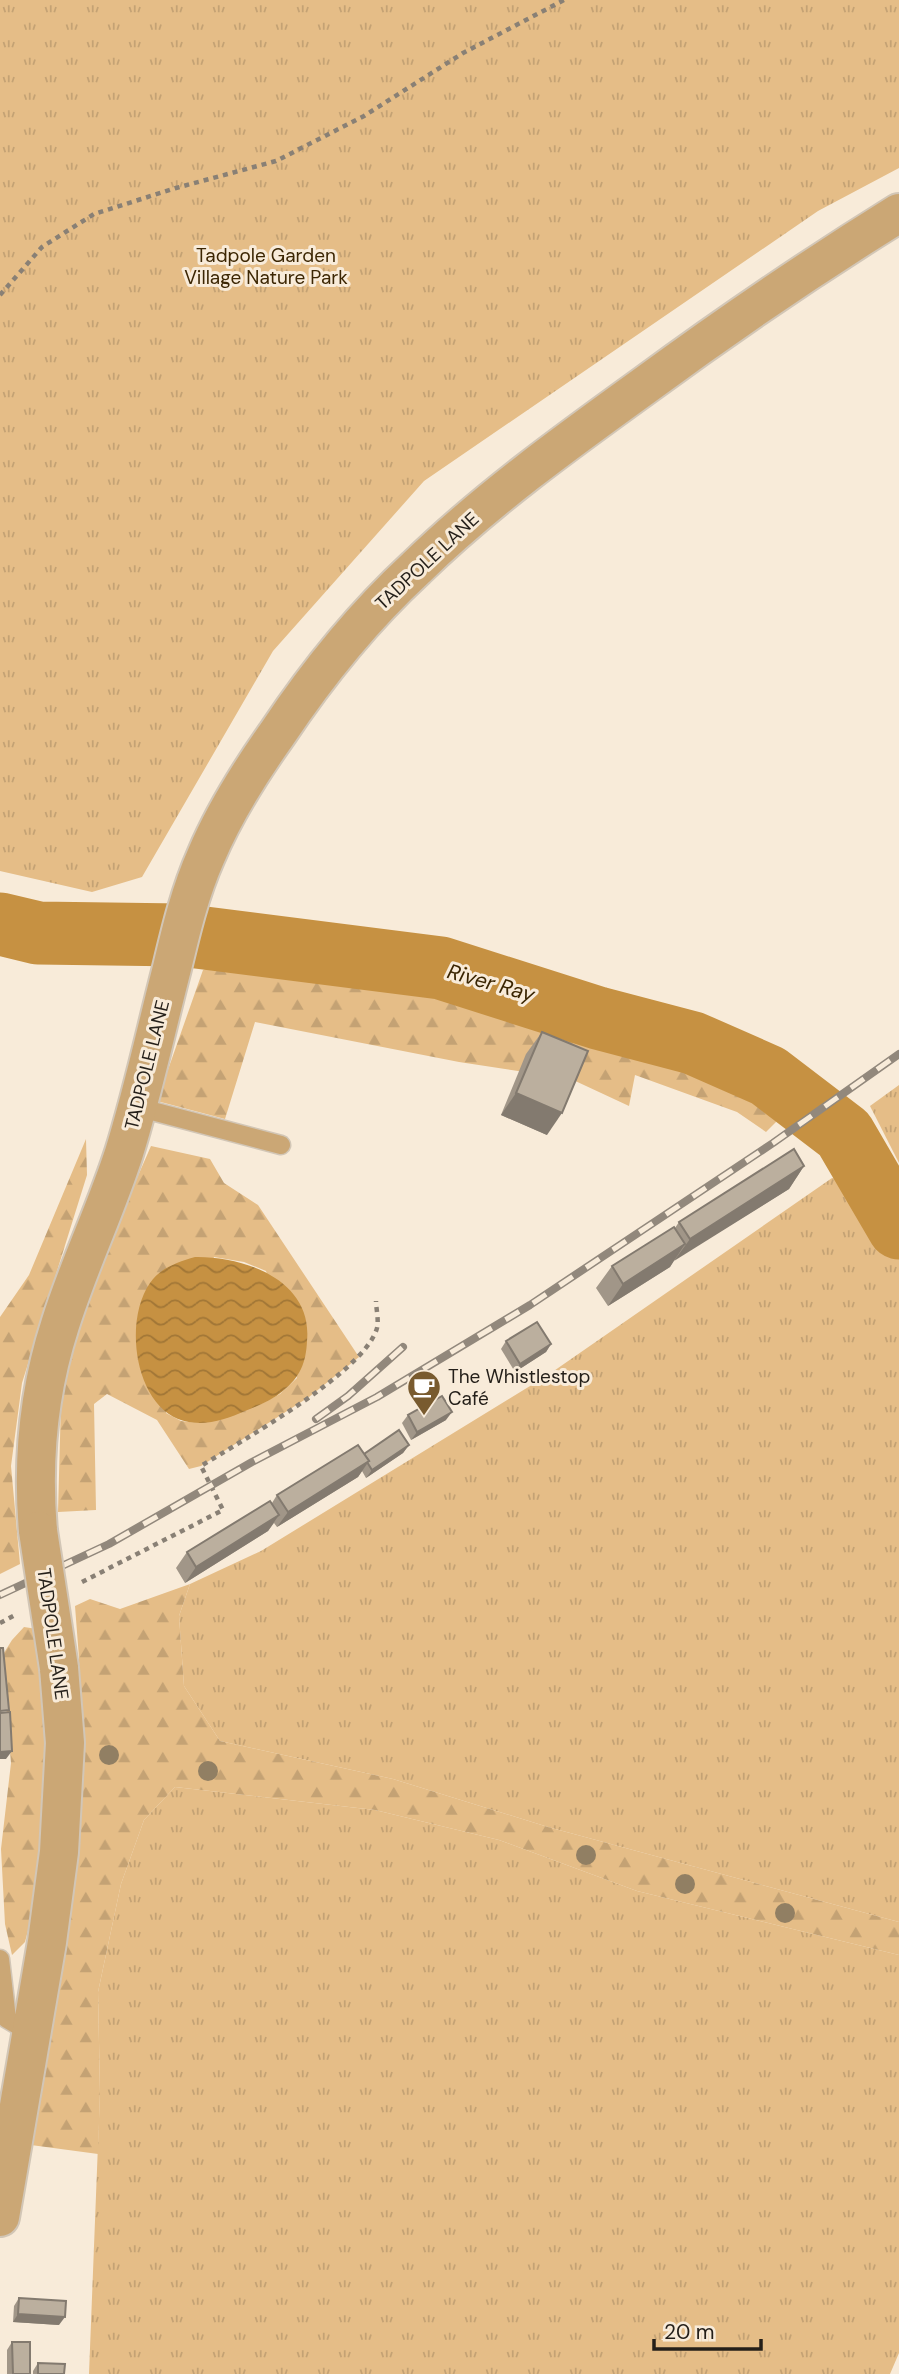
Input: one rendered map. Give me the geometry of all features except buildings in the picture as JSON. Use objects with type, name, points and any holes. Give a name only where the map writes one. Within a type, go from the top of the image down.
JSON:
[{"type":"street","name":"TADPOLE LANE","points":[[0,2217],[55,1890],[62,1816],[64,1724],[59,1668],[38,1531],[35,1482],[39,1409],[61,1322],[108,1201],[137,1107],[183,922],[204,860],[237,796],[296,707],[330,662],[413,569],[557,448],[823,260],[899,213]]},
{"type":"lane","points":[[137,1107],[281,1144]]},
{"type":"lane","points":[[0,1959],[7,2019],[31,2033]]},
{"type":"path","points":[[0,295],[42,247],[94,214],[276,161],[364,116],[463,53],[565,0]]},
{"type":"path","points":[[71,1588],[223,1510],[201,1466],[309,1397],[359,1357],[377,1328],[376,1301]]},
{"type":"path","points":[[0,1623],[25,1610]]},
{"type":"green space","name":"Tadpole Garden Village Nature Park","points":[[0,0],[899,0],[899,168],[818,211],[424,481],[273,651],[142,877],[92,892],[0,871]]},
{"type":"green space","points":[[236,956],[483,1000],[737,1079],[788,1110],[766,1132],[737,1112],[635,1075],[629,1106],[571,1079],[459,1062],[255,1022],[225,1119],[157,1101],[203,970]]},
{"type":"green space","points":[[899,1085],[899,1163],[870,1106]]},
{"type":"green space","points":[[86,1139],[87,1175],[22,1383],[11,1466],[20,1564],[0,1574],[0,1317],[29,1275]]},
{"type":"green space","points":[[151,1146],[210,1159],[224,1183],[258,1205],[359,1357],[309,1397],[201,1466],[189,1469],[157,1420],[107,1394],[94,1404],[96,1510],[58,1512],[61,1402],[73,1324]],"holes":[[[214,1257],[244,1262],[266,1271],[297,1378],[280,1394],[257,1406],[198,1423],[181,1421],[166,1413]]]},
{"type":"green space","points":[[832,1178],[860,1181],[899,1255],[899,1922],[548,1827],[393,1779],[220,1741],[184,1686],[179,1616],[190,1584],[261,1551],[548,1375]]},
{"type":"green space","points":[[190,1584],[179,1616],[184,1686],[220,1741],[393,1779],[548,1827],[899,1922],[899,1955],[637,1891],[499,1840],[375,1810],[175,1787],[144,1820],[121,1884],[98,1992],[98,2154],[31,2145],[78,1728],[79,1658],[75,1606],[90,1599],[120,1609]]},
{"type":"green space","points":[[24,1627],[37,1629],[45,1693],[44,1841],[25,1942],[12,1955],[5,1924],[1,1849],[11,1763],[2,1656]]},
{"type":"green space","points":[[175,1787],[375,1810],[499,1840],[637,1891],[899,1955],[899,2353],[890,2374],[89,2374],[100,2093],[98,1992],[121,1884],[144,1820]]},
{"type":"water","points":[[195,1257],[234,1261],[272,1276],[287,1287],[299,1302],[306,1320],[305,1356],[298,1375],[289,1386],[255,1407],[204,1423],[178,1419],[163,1410],[151,1395],[143,1378],[136,1338],[137,1317],[150,1283],[176,1263]]},
{"type":"waterway","name":"River Ray","points":[[0,924],[38,933],[181,935],[441,968],[598,1018],[693,1043],[768,1076],[844,1134],[899,1228]]},
{"type":"railway","points":[[0,1595],[109,1544],[252,1462],[377,1397],[530,1305],[773,1143],[899,1054]]},
{"type":"railway","points":[[316,1419],[348,1396],[403,1347]]},
{"type":"place","name":"The Whistlestop Café","points":[[424,1417]]}]
